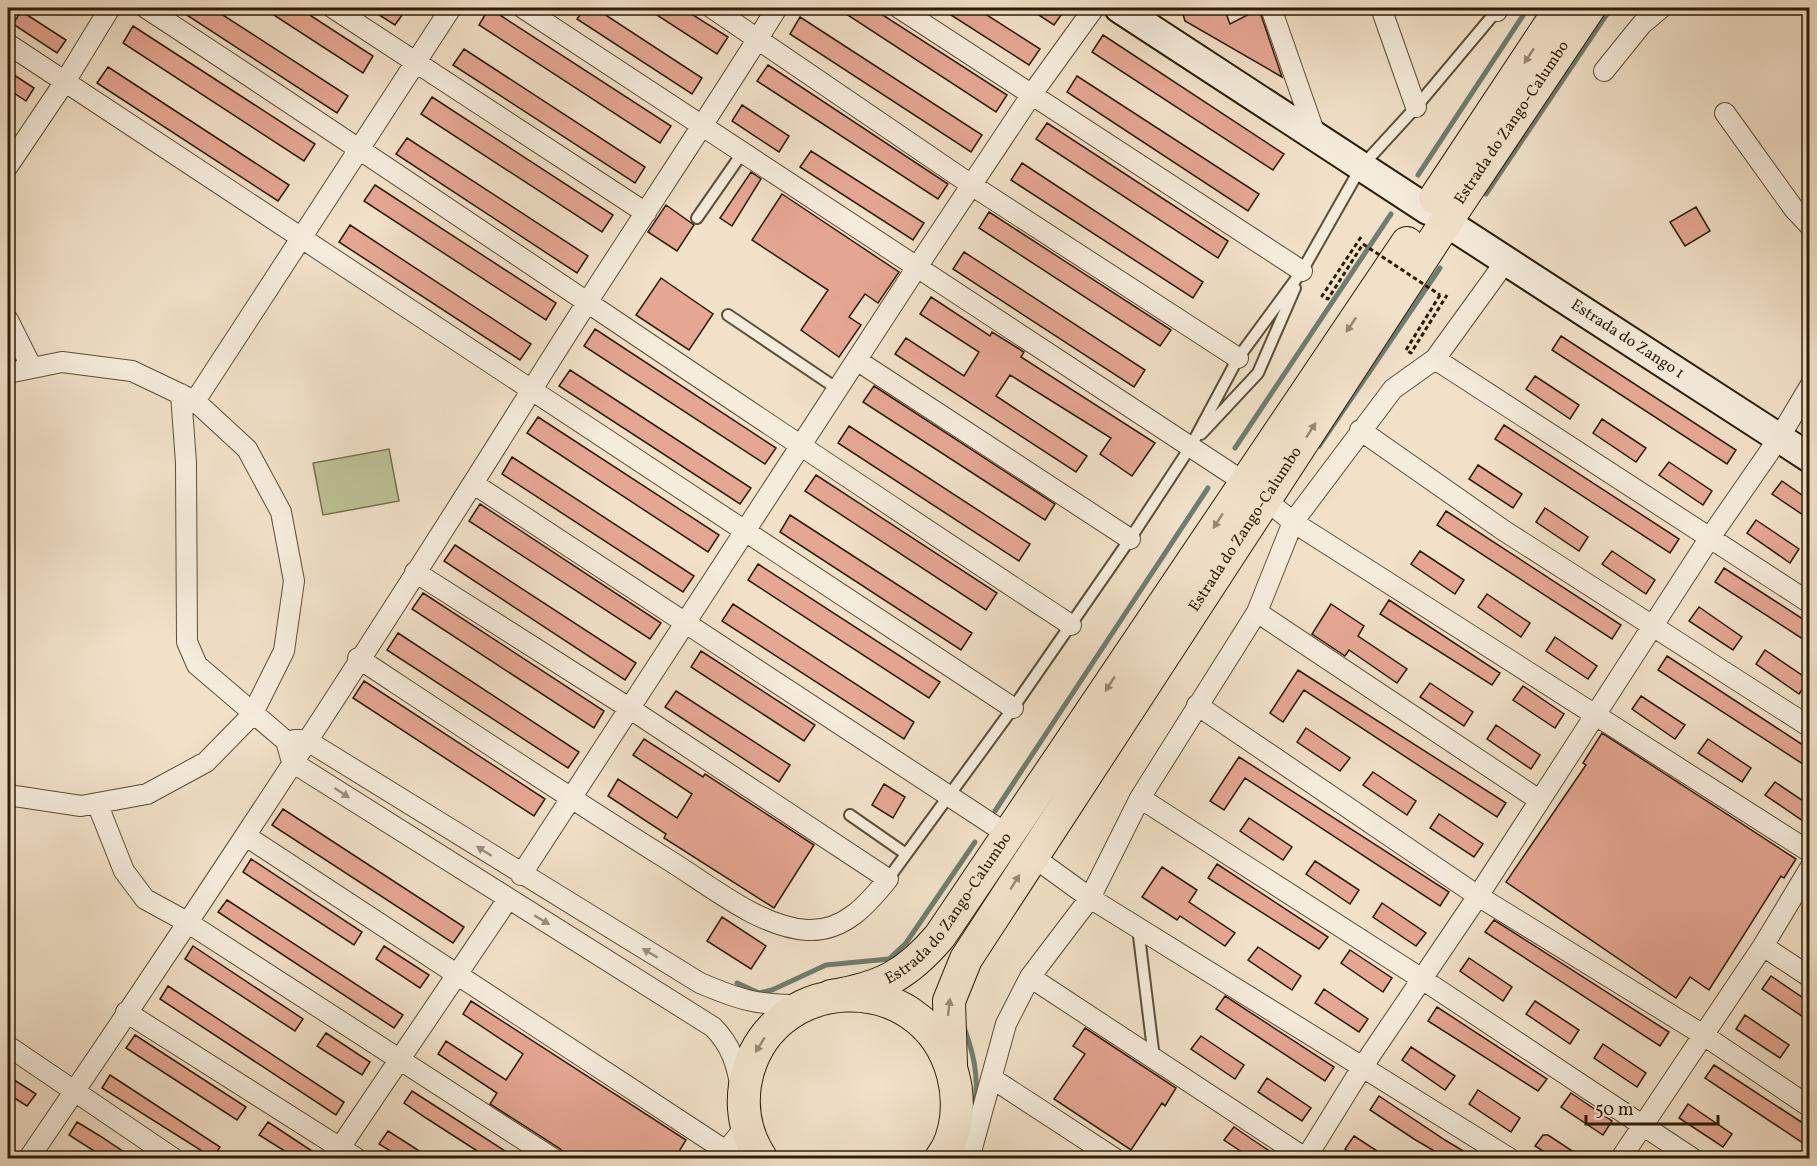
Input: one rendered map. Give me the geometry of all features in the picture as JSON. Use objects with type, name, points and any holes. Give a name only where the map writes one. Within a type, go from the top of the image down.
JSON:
[{"type":"main road","name":"Estrada do Zango-Calumbo","points":[[1437,216],[1561,8]]},
{"type":"main road","name":"Estrada do Zango-Calumbo","points":[[951,1065],[948,1021],[949,1001],[955,982],[1021,846],[1437,216],[1589,8]]},
{"type":"main road","name":"Estrada do Zango-Calumbo","points":[[817,1000],[885,983],[921,958],[959,911],[1021,846]]},
{"type":"main road","points":[[743,1142],[747,1073],[757,1047],[777,1022],[817,1000],[859,994],[884,1000],[906,1010],[935,1037],[951,1065],[957,1100],[954,1129],[941,1158]]},
{"type":"street","points":[[8,166],[66,80],[110,8]]},
{"type":"street","points":[[146,8],[360,148],[802,448],[1071,625]]},
{"type":"street","points":[[333,8],[646,213]]},
{"type":"street","points":[[451,8],[300,238],[188,397],[187,642],[197,665],[252,715],[286,741],[292,762],[687,1009],[727,1040],[738,1069],[743,1142]]},
{"type":"street","points":[[523,8],[1191,446],[1255,491],[1293,522],[1809,852]]},
{"type":"street","points":[[711,8],[973,186],[1238,358]]},
{"type":"street","points":[[29,1158],[246,836],[358,658],[474,484],[531,391],[777,8]]},
{"type":"street","points":[[898,8],[1302,272]]},
{"type":"street","points":[[521,874],[686,623],[743,531],[802,448],[917,267],[1032,94],[1094,8]]},
{"type":"street","name":"Estrada do Zango 1","points":[[1119,8],[1809,458]]},
{"type":"street","points":[[1271,8],[1316,137]]},
{"type":"street","points":[[1381,8],[1416,108]]},
{"type":"street","points":[[1604,71],[1642,24],[1661,8]]},
{"type":"street","points":[[8,44],[66,80],[300,238],[1012,708]]},
{"type":"street","points":[[1725,113],[1794,209],[1809,226]]},
{"type":"street","points":[[975,1153],[1006,1024],[1030,977],[1090,898],[1140,798],[1257,612],[1293,522],[1393,389],[1435,359],[1506,261]]},
{"type":"street","points":[[8,320],[32,368]]},
{"type":"street","points":[[1435,359],[1809,603]]},
{"type":"street","points":[[858,360],[1130,540]]},
{"type":"street","points":[[8,373],[62,362],[132,371],[188,397],[247,449],[281,512],[294,581],[284,651],[252,715],[206,762],[147,794],[81,806],[8,795]]},
{"type":"street","points":[[1030,977],[1305,1158],[1709,539],[1779,438],[1809,386]]},
{"type":"street","points":[[1360,430],[1503,530],[1809,727]]},
{"type":"street","points":[[474,484],[949,796],[1090,898],[1361,1069],[1509,1158]]},
{"type":"street","points":[[358,658],[571,799],[766,920],[809,930],[831,927],[862,910],[888,879],[629,708],[415,572]]},
{"type":"street","points":[[1257,612],[1539,800]]},
{"type":"street","points":[[1197,705],[1478,896],[1705,1036],[1809,1107]]},
{"type":"street","points":[[286,741],[306,740]]},
{"type":"street","name":"Estrada do Zango-Calumbo","points":[[306,740],[700,983],[732,997],[764,1005],[817,1000]]},
{"type":"street","points":[[1140,798],[1422,979],[1692,1158]]},
{"type":"street","points":[[97,803],[124,871],[145,899],[187,922],[552,1158]]},
{"type":"street","points":[[246,836],[457,975],[743,1142]]},
{"type":"street","points":[[1621,1158],[1705,1036],[1763,946],[1809,868]]},
{"type":"street","points":[[126,1012],[343,1155],[400,1060],[508,899]]},
{"type":"street","points":[[1763,946],[1809,977]]},
{"type":"street","points":[[8,1046],[173,1158]]},
{"type":"street","points":[[993,1078],[1114,1158]]},
{"type":"street","points":[[957,1100],[961,1121],[975,1153]]},
{"type":"lane","points":[[1191,446],[1258,372],[1302,272],[1361,167],[1416,108],[1497,9]]},
{"type":"lane","points":[[697,218],[744,152]]},
{"type":"lane","points":[[888,879],[1130,540],[1191,446],[1238,358],[1302,272]]},
{"type":"lane","points":[[728,315],[839,390]]},
{"type":"lane","points":[[850,816],[906,854]]},
{"type":"lane","points":[[1138,928],[1154,1059]]},
{"type":"path","points":[[1361,237],[1322,296],[1328,299],[1363,244],[1440,295],[1406,350],[1411,352],[1447,295]]},
{"type":"green space","points":[[389,449],[399,501],[323,515],[313,463]]},
{"type":"building","points":[[176,8],[212,8],[348,96],[337,113]]},
{"type":"building","points":[[263,8],[299,8],[373,56],[363,73]]},
{"type":"building","points":[[368,8],[407,8],[395,25]]},
{"type":"building","points":[[489,8],[671,126],[660,143],[479,25]]},
{"type":"building","points":[[585,8],[595,8],[702,78],[692,94],[577,19]]},
{"type":"building","points":[[646,8],[682,8],[728,37],[717,54]]},
{"type":"building","points":[[837,8],[872,8],[1007,95],[996,112]]},
{"type":"building","points":[[940,8],[976,8],[1040,49],[1029,65]]},
{"type":"building","points":[[1028,8],[1066,8],[1054,25]]},
{"type":"building","points":[[1181,8],[1224,8],[1230,24],[1259,9],[1282,77],[1185,21]]},
{"type":"building","points":[[21,11],[66,40],[57,53],[13,24]]},
{"type":"building","points":[[800,17],[982,135],[971,152],[790,34]]},
{"type":"building","points":[[133,26],[315,144],[304,161],[123,43]]},
{"type":"building","points":[[1103,35],[1284,154],[1273,170],[1092,52]]},
{"type":"building","points":[[464,49],[645,167],[635,183],[453,65]]},
{"type":"building","points":[[768,65],[948,184],[938,199],[757,81]]},
{"type":"building","points":[[108,67],[289,185],[278,201],[97,83]]},
{"type":"building","points":[[8,71],[34,88],[26,101],[8,89]]},
{"type":"building","points":[[1077,76],[1259,194],[1248,211],[1067,92]]},
{"type":"building","points":[[432,97],[613,215],[602,232],[421,114]]},
{"type":"building","points":[[742,105],[789,136],[779,152],[732,121]]},
{"type":"building","points":[[1047,123],[1228,241],[1218,258],[1036,139]]},
{"type":"building","points":[[407,138],[588,256],[577,273],[396,154]]},
{"type":"building","points":[[811,151],[924,223],[913,240],[800,167]]},
{"type":"building","points":[[1022,163],[1203,282],[1193,298],[1011,180]]},
{"type":"building","points":[[751,172],[761,179],[732,226],[720,218]]},
{"type":"building","points":[[375,185],[556,303],[546,320],[364,201]]},
{"type":"building","points":[[782,194],[899,272],[878,303],[865,294],[849,317],[861,325],[839,357],[801,330],[828,290],[752,240]]},
{"type":"building","points":[[666,205],[694,225],[677,251],[648,232]]},
{"type":"building","points":[[1696,207],[1710,231],[1685,246],[1670,222]]},
{"type":"building","points":[[989,212],[1171,330],[1160,346],[979,228]]},
{"type":"building","points":[[350,225],[531,344],[520,360],[339,242]]},
{"type":"building","points":[[964,252],[1145,370],[1134,387],[953,269]]},
{"type":"building","points":[[661,278],[713,314],[689,350],[636,315]]},
{"type":"building","points":[[931,297],[990,336],[992,332],[1024,352],[1021,357],[1155,443],[1132,476],[1100,454],[1111,438],[1010,375],[996,396],[1087,456],[1076,472],[895,354],[906,338],[964,376],[979,352],[920,314]]},
{"type":"building","points":[[595,329],[776,448],[765,464],[584,346]]},
{"type":"building","points":[[1561,336],[1736,450],[1727,464],[1552,350]]},
{"type":"building","points":[[570,370],[751,488],[740,504],[559,386]]},
{"type":"building","points":[[1535,376],[1579,405],[1570,419],[1526,389]]},
{"type":"building","points":[[874,386],[1055,504],[1045,520],[863,402]]},
{"type":"building","points":[[538,417],[719,535],[708,552],[527,433]]},
{"type":"building","points":[[1602,419],[1646,448],[1636,462],[1593,433]]},
{"type":"building","points":[[1504,425],[1679,539],[1670,553],[1495,439]]},
{"type":"building","points":[[849,426],[1030,544],[1019,561],[838,443]]},
{"type":"building","points":[[512,457],[694,576],[683,592],[502,474]]},
{"type":"building","points":[[1669,462],[1712,491],[1703,505],[1659,475]]},
{"type":"building","points":[[1478,465],[1522,494],[1513,508],[1469,479]]},
{"type":"building","points":[[816,475],[997,593],[986,610],[805,491]]},
{"type":"building","points":[[1782,481],[1809,500],[1809,519],[1772,494]]},
{"type":"building","points":[[480,504],[661,623],[650,639],[469,521]]},
{"type":"building","points":[[1545,508],[1588,537],[1579,551],[1536,522]]},
{"type":"building","points":[[1446,511],[1621,625],[1612,639],[1437,525]]},
{"type":"building","points":[[790,515],[972,633],[961,650],[780,532]]},
{"type":"building","points":[[1756,520],[1799,549],[1790,563],[1747,533]]},
{"type":"building","points":[[455,545],[636,663],[625,680],[444,561]]},
{"type":"building","points":[[1420,551],[1464,580],[1455,594],[1411,564]]},
{"type":"building","points":[[1612,551],[1655,580],[1646,594],[1602,564]]},
{"type":"building","points":[[758,564],[940,682],[929,698],[748,580]]},
{"type":"building","points":[[1724,568],[1809,623],[1809,643],[1715,582]]},
{"type":"building","points":[[423,593],[604,711],[594,728],[412,609]]},
{"type":"building","points":[[1487,594],[1530,623],[1521,637],[1478,607]]},
{"type":"building","points":[[1389,600],[1500,673],[1492,685],[1380,614]]},
{"type":"building","points":[[733,604],[914,722],[904,739],[722,621]]},
{"type":"building","points":[[1331,604],[1364,626],[1358,636],[1407,669],[1397,683],[1349,650],[1345,656],[1312,634]]},
{"type":"building","points":[[1699,607],[1742,637],[1733,650],[1689,621]]},
{"type":"building","points":[[398,633],[579,752],[568,768],[387,650]]},
{"type":"building","points":[[1555,637],[1597,666],[1588,679],[1546,651]]},
{"type":"building","points":[[1765,650],[1809,680],[1799,694],[1756,664]]},
{"type":"building","points":[[701,651],[815,725],[804,741],[691,667]]},
{"type":"building","points":[[1667,656],[1809,749],[1809,768],[1658,670]]},
{"type":"building","points":[[1298,670],[1506,803],[1497,817],[1304,690],[1283,722],[1270,713]]},
{"type":"building","points":[[364,681],[545,799],[534,816],[353,698]]},
{"type":"building","points":[[1430,683],[1473,712],[1464,726],[1420,697]]},
{"type":"building","points":[[1523,686],[1564,714],[1555,728],[1513,700]]},
{"type":"building","points":[[676,691],[790,765],[779,782],[665,707]]},
{"type":"building","points":[[1641,696],[1685,725],[1675,739],[1632,709]]},
{"type":"building","points":[[1496,725],[1540,755],[1531,769],[1487,739]]},
{"type":"building","points":[[1306,728],[1350,758],[1340,771],[1297,742]]},
{"type":"building","points":[[1602,733],[1796,859],[1784,878],[1781,876],[1709,990],[1690,977],[1676,998],[1506,882],[1586,765],[1583,763]]},
{"type":"building","points":[[644,739],[703,777],[705,774],[814,845],[774,908],[664,838],[666,834],[608,796],[618,779],[677,818],[692,794],[633,755]]},
{"type":"building","points":[[1708,739],[1751,768],[1742,782],[1698,753]]},
{"type":"building","points":[[1239,757],[1449,892],[1440,906],[1245,778],[1224,810],[1210,801]]},
{"type":"building","points":[[1373,772],[1416,801],[1407,815],[1363,785]]},
{"type":"building","points":[[1775,782],[1809,805],[1809,825],[1765,795]]},
{"type":"building","points":[[884,784],[905,797],[893,818],[872,805]]},
{"type":"building","points":[[283,809],[464,927],[453,943],[272,825]]},
{"type":"building","points":[[1439,814],[1483,844],[1474,857],[1430,828]]},
{"type":"building","points":[[1249,818],[1292,847],[1283,860],[1240,831]]},
{"type":"building","points":[[251,859],[362,932],[354,945],[243,872]]},
{"type":"building","points":[[1315,861],[1359,890],[1350,904],[1306,874]]},
{"type":"building","points":[[1217,864],[1328,937],[1319,949],[1208,878]]},
{"type":"building","points":[[1162,867],[1197,890],[1189,902],[1235,933],[1225,946],[1180,916],[1177,920],[1142,897]]},
{"type":"building","points":[[227,900],[403,1015],[394,1028],[218,912]]},
{"type":"building","points":[[1382,903],[1426,933],[1416,946],[1373,917]]},
{"type":"building","points":[[722,917],[766,946],[751,969],[707,941]]},
{"type":"building","points":[[1494,920],[1669,1032],[1660,1046],[1485,932]]},
{"type":"building","points":[[193,946],[303,1019],[295,1031],[185,959]]},
{"type":"building","points":[[384,946],[429,975],[420,988],[376,959]]},
{"type":"building","points":[[1258,947],[1301,976],[1292,990],[1248,960]]},
{"type":"building","points":[[1350,950],[1392,978],[1383,992],[1341,963]]},
{"type":"building","points":[[1469,958],[1512,987],[1503,1001],[1460,971]]},
{"type":"building","points":[[1771,976],[1809,1002],[1809,1021],[1762,989]]},
{"type":"building","points":[[168,986],[344,1102],[336,1115],[160,999]]},
{"type":"building","points":[[1324,989],[1368,1019],[1359,1032],[1315,1003]]},
{"type":"building","points":[[1225,996],[1334,1067],[1325,1081],[1216,1009]]},
{"type":"building","points":[[471,1001],[686,1140],[675,1158],[570,1158],[559,1148],[490,1104],[497,1093],[438,1054],[446,1041],[506,1080],[523,1054],[463,1014]]},
{"type":"building","points":[[1535,1001],[1579,1030],[1570,1044],[1526,1014]]},
{"type":"building","points":[[1437,1007],[1547,1079],[1538,1091],[1428,1021]]},
{"type":"building","points":[[1745,1015],[1789,1045],[1780,1058],[1736,1029]]},
{"type":"building","points":[[1085,1028],[1176,1088],[1165,1106],[1162,1103],[1131,1150],[1054,1099],[1085,1054],[1073,1046]]},
{"type":"building","points":[[326,1033],[370,1062],[362,1075],[317,1046]]},
{"type":"building","points":[[135,1035],[246,1107],[237,1120],[126,1048]]},
{"type":"building","points":[[1201,1036],[1244,1065],[1235,1079],[1191,1049]]},
{"type":"building","points":[[1603,1044],[1646,1073],[1637,1087],[1594,1058]]},
{"type":"building","points":[[1411,1047],[1455,1076],[1445,1090],[1402,1060]]},
{"type":"building","points":[[1714,1065],[1809,1127],[1809,1147],[1705,1078]]},
{"type":"building","points":[[110,1075],[220,1147],[213,1158],[102,1088]]},
{"type":"building","points":[[8,1076],[36,1094],[27,1106],[8,1094]]},
{"type":"building","points":[[1267,1078],[1311,1108],[1302,1121],[1258,1092]]},
{"type":"building","points":[[1478,1090],[1520,1118],[1511,1132],[1469,1104]]},
{"type":"building","points":[[412,1091],[516,1158],[488,1158],[404,1103]]},
{"type":"building","points":[[1571,1093],[1612,1121],[1603,1135],[1561,1107]]},
{"type":"building","points":[[1379,1096],[1475,1158],[1446,1158],[1414,1139],[1370,1110]]},
{"type":"building","points":[[1688,1104],[1732,1134],[1723,1147],[1679,1118]]},
{"type":"building","points":[[77,1122],[133,1158],[105,1158],[69,1135]]},
{"type":"building","points":[[268,1122],[321,1158],[296,1158],[259,1135]]},
{"type":"building","points":[[1234,1127],[1280,1158],[1251,1158],[1224,1140]]},
{"type":"building","points":[[388,1131],[430,1158],[402,1158],[379,1144]]},
{"type":"building","points":[[1543,1135],[1548,1135],[1583,1158],[1554,1158],[1535,1146]]},
{"type":"building","points":[[1354,1136],[1388,1158],[1358,1158],[1345,1149]]},
{"type":"waterway","points":[[1418,175],[1528,8]]},
{"type":"waterway","points":[[1486,194],[1611,8]]},
{"type":"waterway","points":[[1235,448],[1391,214]]},
{"type":"waterway","points":[[1319,446],[1440,268]]},
{"type":"waterway","points":[[995,811],[1208,488]]},
{"type":"waterway","points":[[737,983],[759,993],[772,990],[826,965],[889,959],[906,943],[975,842]]},
{"type":"waterway","points":[[964,1027],[974,1064],[975,1102]]}]
